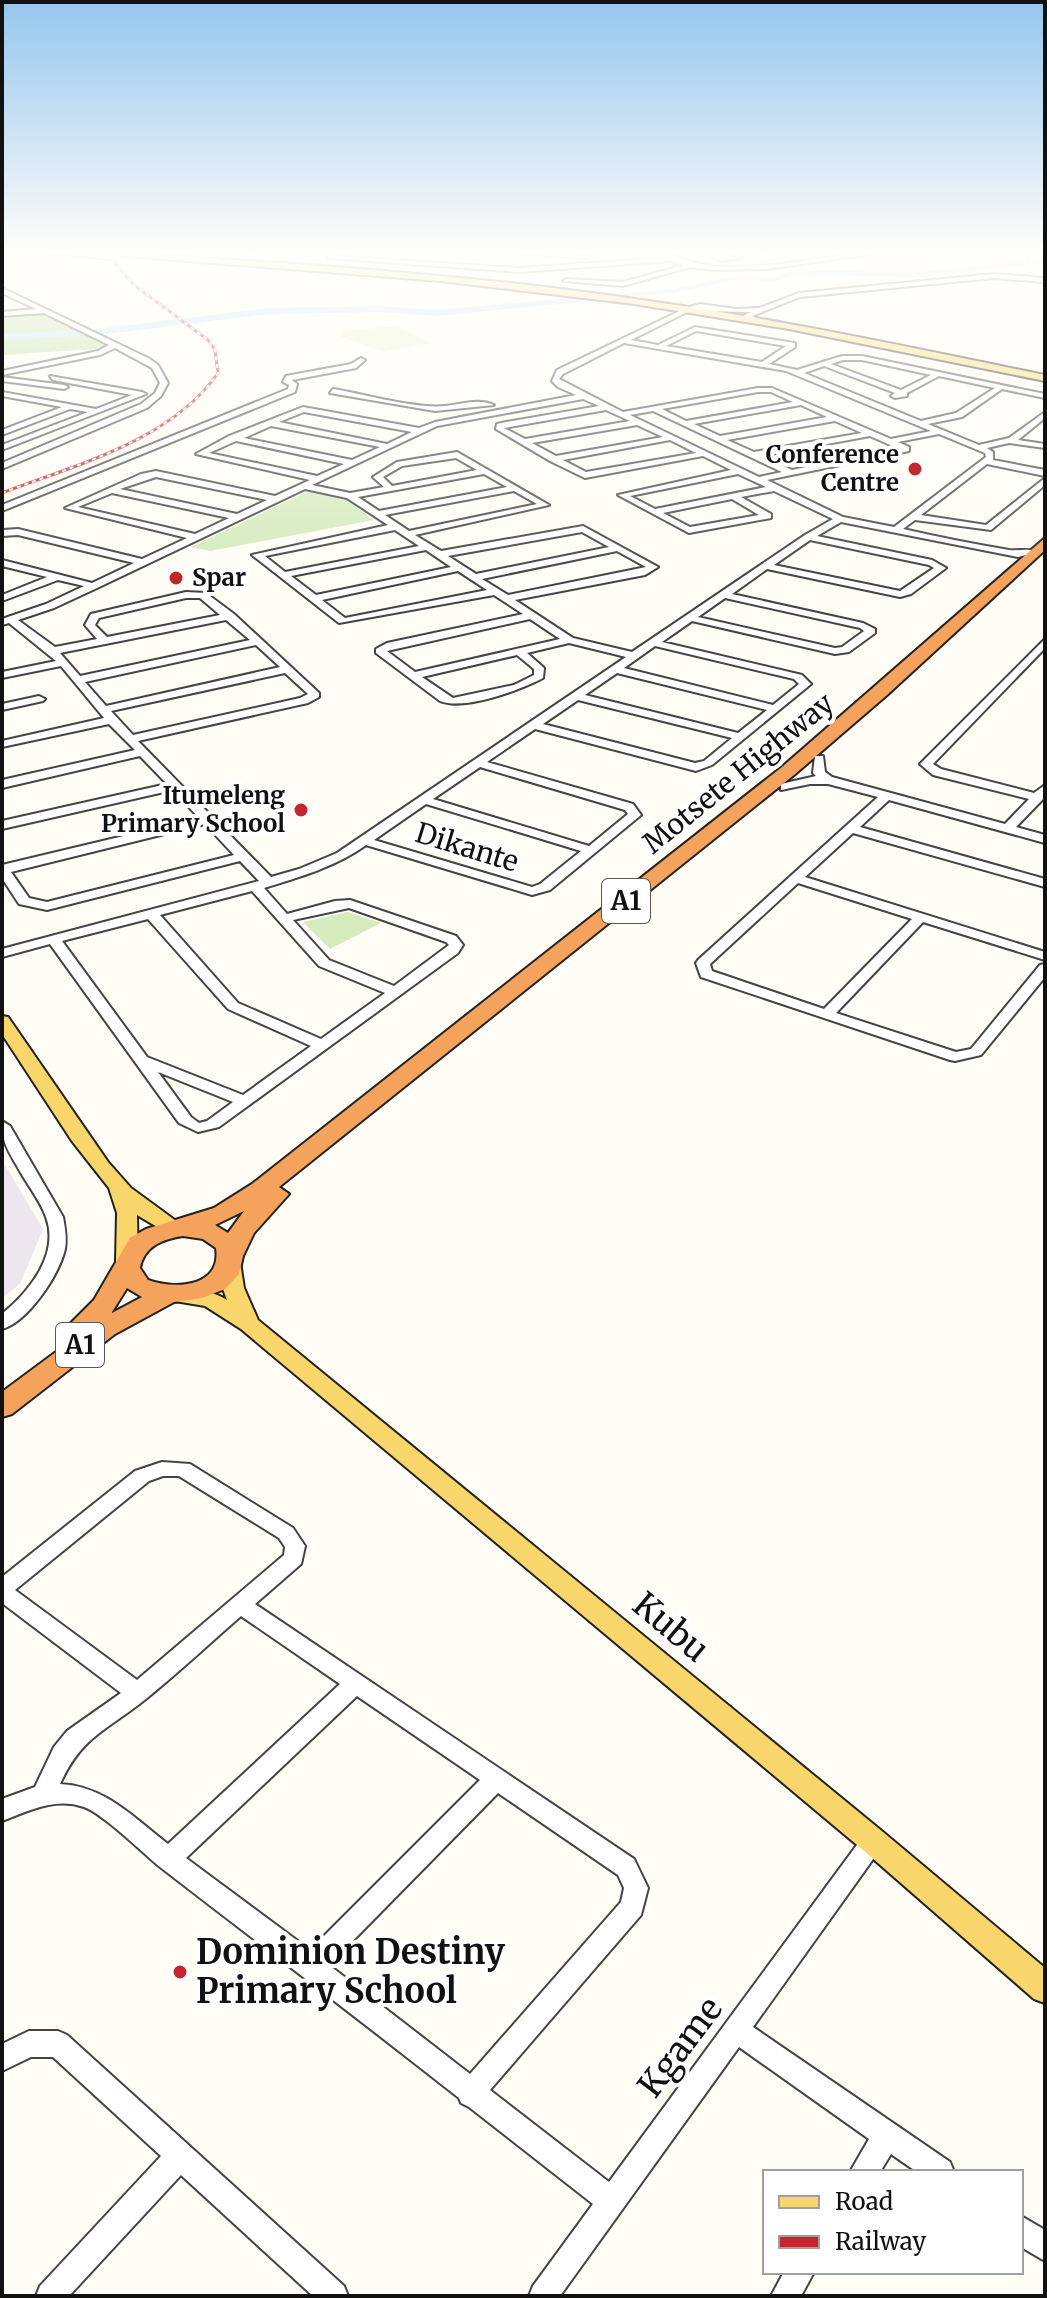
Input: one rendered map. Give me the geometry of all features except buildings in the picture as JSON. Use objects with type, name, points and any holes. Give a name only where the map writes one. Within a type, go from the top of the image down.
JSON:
[{"type":"highway","name":"Motsete Highway","points":[[180,1229],[223,1214],[261,1189],[567,948],[823,741],[1011,572],[1041,550]]},
{"type":"highway","name":"Motsete Highway","points":[[231,1258],[238,1233],[267,1203],[586,951],[785,787],[1041,550]]},
{"type":"highway","points":[[180,1229],[210,1232],[228,1245],[231,1258]]},
{"type":"highway","name":"A1","points":[[2,1390],[90,1321],[103,1306],[139,1244],[162,1232],[180,1229]]},
{"type":"highway","name":"A1","points":[[2,1407],[75,1349],[172,1295],[199,1291],[217,1281],[231,1258]]},
{"type":"highway","points":[[127,1265],[139,1286],[172,1295]]},
{"type":"main road","points":[[948,360],[1045,380]]},
{"type":"main road","points":[[949,360],[1045,380]]},
{"type":"main road","points":[[2,1021],[23,1049],[28,1062]]},
{"type":"main road","points":[[2,1032],[16,1052],[28,1062],[119,1189],[155,1219],[180,1229]]},
{"type":"main road","points":[[119,1189],[127,1213],[127,1265]]},
{"type":"main road","name":"Kubu","points":[[231,1258],[233,1288],[249,1324]]},
{"type":"main road","name":"Kubu","points":[[172,1295],[211,1300],[249,1324],[873,1841],[1045,1988]]},
{"type":"street","points":[[2,373],[65,360]]},
{"type":"street","points":[[2,466],[133,411],[158,394],[164,383],[155,367],[143,360]]},
{"type":"street","points":[[2,508],[292,390],[293,384],[287,382],[289,378],[353,366],[361,360]]},
{"type":"street","points":[[586,360],[555,376],[561,385],[840,519],[985,549],[1018,554],[1041,550]]},
{"type":"street","points":[[742,360],[799,372],[981,447],[991,455],[895,531]]},
{"type":"street","points":[[764,364],[770,360]]},
{"type":"street","points":[[799,372],[836,360]]},
{"type":"street","points":[[869,360],[1045,396]]},
{"type":"street","points":[[827,365],[904,394]]},
{"type":"street","points":[[870,401],[904,394],[938,374]]},
{"type":"street","points":[[53,378],[141,394],[158,394]]},
{"type":"street","points":[[2,379],[44,386],[100,387]]},
{"type":"street","points":[[810,391],[835,387]]},
{"type":"street","points":[[922,423],[959,415],[1001,387]]},
{"type":"street","points":[[623,414],[772,390],[801,398],[906,449],[756,480]]},
{"type":"street","points":[[333,391],[435,409],[474,406],[490,410]]},
{"type":"street","points":[[4,446],[141,394]]},
{"type":"street","points":[[5,396],[96,412]]},
{"type":"street","points":[[7,621],[94,586],[440,422],[490,410],[585,396]]},
{"type":"street","points":[[686,423],[801,398]]},
{"type":"street","points":[[2,433],[69,407]]},
{"type":"street","points":[[607,407],[500,426],[522,442],[585,475],[703,454]]},
{"type":"street","points":[[318,479],[200,454],[303,409],[420,431]]},
{"type":"street","points":[[655,409],[791,473]]},
{"type":"street","points":[[1010,441],[1045,414]]},
{"type":"street","points":[[718,439],[837,418]]},
{"type":"street","points":[[522,442],[638,422]]},
{"type":"street","points":[[269,423],[387,446]]},
{"type":"street","points":[[893,441],[942,431]]},
{"type":"street","points":[[754,455],[873,433]]},
{"type":"street","points":[[232,438],[353,463]]},
{"type":"street","points":[[553,459],[670,438]]},
{"type":"street","points":[[981,447],[1010,441],[1045,446]]},
{"type":"street","points":[[4,446],[35,453]]},
{"type":"street","points":[[390,488],[377,477],[400,464],[442,456],[463,456],[545,505],[406,534]]},
{"type":"street","points":[[985,461],[1045,473]]},
{"type":"street","points":[[350,496],[486,471]]},
{"type":"street","points":[[733,496],[768,515],[692,531],[622,495],[738,471]]},
{"type":"street","points":[[196,537],[69,509],[144,476],[156,474],[275,499]]},
{"type":"street","points":[[913,517],[988,528],[1045,481]]},
{"type":"street","points":[[303,486],[350,496],[569,640],[634,656]]},
{"type":"street","points":[[376,514],[516,488]]},
{"type":"street","points":[[653,512],[774,488]]},
{"type":"street","points":[[110,490],[238,517]]},
{"type":"street","points":[[2,953],[321,866],[365,841],[808,537],[840,519]]},
{"type":"street","points":[[394,527],[258,554],[340,620],[350,621],[493,592]]},
{"type":"street","points":[[437,555],[579,529],[591,530],[651,565],[652,569],[504,599]]},
{"type":"street","points":[[2,533],[18,532],[143,562]]},
{"type":"street","points":[[766,566],[900,594],[908,592],[941,568],[932,563],[808,537]]},
{"type":"street","points":[[283,575],[426,547]]},
{"type":"street","points":[[472,578],[619,548]]},
{"type":"street","points":[[985,549],[1006,558],[1011,572]]},
{"type":"street","points":[[2,563],[94,586]]},
{"type":"street","points":[[313,599],[458,568]]},
{"type":"street","points":[[2,598],[57,577]]},
{"type":"street","points":[[105,641],[90,625],[91,620],[103,612],[202,595],[314,691],[313,697],[130,739]]},
{"type":"street","points":[[691,618],[832,651],[845,650],[871,631],[863,626],[724,595]]},
{"type":"street","points":[[53,651],[230,616]]},
{"type":"street","points":[[519,652],[539,668],[539,676],[518,687],[463,701],[444,699],[381,653],[381,649],[529,616]]},
{"type":"street","points":[[7,621],[53,651],[102,710],[208,819],[261,884],[282,919],[324,963],[395,992]]},
{"type":"street","points":[[413,676],[569,640]]},
{"type":"street","points":[[77,680],[258,641]]},
{"type":"street","points":[[1041,793],[937,772],[926,764],[1045,642]]},
{"type":"street","points":[[534,725],[689,767],[703,766],[806,684],[804,680],[654,643]]},
{"type":"street","points":[[3,673],[62,663]]},
{"type":"street","points":[[102,710],[287,669]]},
{"type":"street","points":[[616,669],[776,709]]},
{"type":"street","points":[[576,696],[740,737]]},
{"type":"street","points":[[2,707],[39,699]]},
{"type":"street","points":[[2,744],[112,720]]},
{"type":"street","points":[[2,784],[142,752]]},
{"type":"street","points":[[819,758],[819,773],[828,780]]},
{"type":"street","points":[[424,800],[590,850],[635,815],[633,809],[478,763]]},
{"type":"street","points":[[785,787],[809,780],[828,780],[1045,839]]},
{"type":"street","points":[[2,825],[174,786]]},
{"type":"street","points":[[1008,829],[1041,793]]},
{"type":"street","points":[[886,796],[703,963],[703,970],[709,976],[948,1055],[964,1057],[976,1052],[1045,968]]},
{"type":"street","points":[[208,819],[3,869],[24,901],[47,906],[240,857]]},
{"type":"street","points":[[851,828],[1045,883]]},
{"type":"street","name":"Dikante","points":[[365,841],[532,891],[545,887],[590,850]]},
{"type":"street","points":[[796,878],[1045,956]]},
{"type":"street","points":[[54,940],[138,1059],[190,1126],[201,1128],[213,1124],[453,950],[455,942],[350,904],[282,919]]},
{"type":"street","points":[[151,914],[233,1006],[322,1045]]},
{"type":"street","points":[[827,1014],[921,917]]},
{"type":"street","points":[[138,1059],[245,1101]]},
{"type":"street","points":[[2,1126],[55,1217],[59,1230],[48,1271],[37,1291],[2,1323]]},
{"type":"street","points":[[43,1795],[62,1754],[75,1738],[138,1693],[294,1558],[295,1546],[286,1533],[183,1469],[162,1469],[142,1476],[2,1590],[138,1693]]},
{"type":"street","points":[[241,1605],[626,1867],[636,1888],[632,1907],[470,2094]]},
{"type":"street","points":[[168,1859],[357,1682]]},
{"type":"street","points":[[312,1965],[498,1778]]},
{"type":"street","points":[[2,1811],[43,1795],[73,1794],[96,1802],[312,1965],[470,2094],[610,2200]]},
{"type":"street","name":"Kgame","points":[[543,2296],[873,1841]]},
{"type":"street","points":[[738,2031],[937,2170]]},
{"type":"street","points":[[2,2058],[29,2044],[58,2044],[334,2296]]},
{"type":"street","points":[[865,2170],[888,2134]]},
{"type":"street","points":[[50,2296],[179,2157]]},
{"type":"street","points":[[1023,2231],[1045,2247]]},
{"type":"street","points":[[785,2296],[799,2274]]},
{"type":"shaded area","points":[[2,1160],[43,1229],[20,1284],[2,1298]]},
{"type":"green space","points":[[306,492],[346,500],[374,520],[210,551],[191,547]]},
{"type":"green space","points":[[348,912],[381,923],[330,949],[303,922]]},
{"type":"railway","points":[[2,493],[90,461],[148,433],[198,397],[218,373],[216,360]]},
{"type":"place","name":"Conference Centre","points":[[915,469]]},
{"type":"place","name":"Spar","points":[[176,578]]},
{"type":"place","name":"Itumeleng Primary School","points":[[301,810]]},
{"type":"place","name":"Dominion Destiny Primary School","points":[[180,1972]]}]
